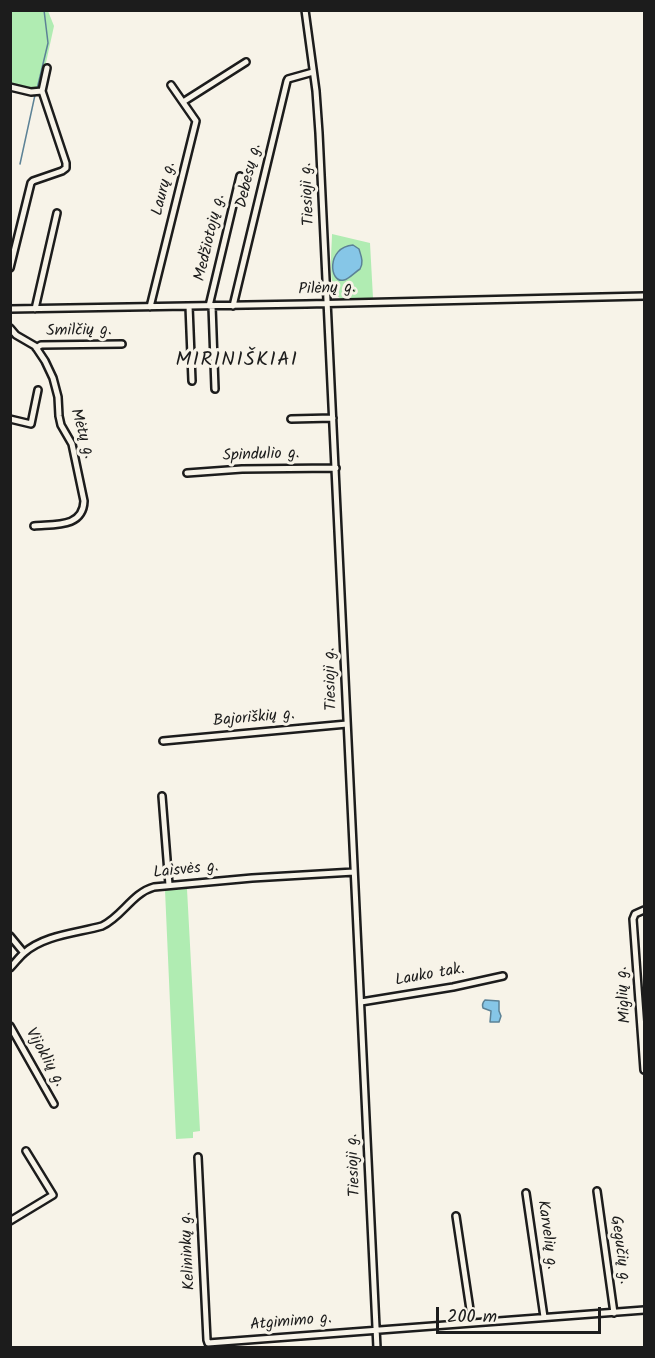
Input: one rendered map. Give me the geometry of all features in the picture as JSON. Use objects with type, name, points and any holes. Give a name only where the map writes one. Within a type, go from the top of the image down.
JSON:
[{"type":"street","name":"Tiesioji g.","points":[[305,10],[319,133],[377,1347]]},
{"type":"street","points":[[183,102],[246,62]]},
{"type":"street","points":[[10,268],[31,183],[66,168],[42,91],[47,68]]},
{"type":"street","name":"Debesų g.","points":[[233,306],[287,81],[313,72]]},
{"type":"street","name":"Laurų g.","points":[[150,307],[196,121],[171,85]]},
{"type":"street","points":[[10,87],[31,92],[42,91]]},
{"type":"street","name":"Medžiotojų g.","points":[[215,389],[211,306],[240,176]]},
{"type":"street","points":[[35,309],[57,213]]},
{"type":"street","name":"Pilėnų g.","points":[[10,309],[645,296]]},
{"type":"street","points":[[189,306],[192,381]]},
{"type":"street","name":"Mėtų g.","points":[[11,330],[36,348],[53,378],[58,397],[59,416],[72,444],[84,501],[82,513],[74,520],[62,524],[34,526]]},
{"type":"street","name":"Smilčių g.","points":[[36,348],[41,345],[122,344]]},
{"type":"street","points":[[10,419],[31,424],[38,390]]},
{"type":"street","points":[[291,419],[333,418]]},
{"type":"street","name":"Spindulio g.","points":[[187,473],[242,469],[336,468]]},
{"type":"street","name":"Bajoriškių g.","points":[[163,741],[347,724]]},
{"type":"street","points":[[162,795],[169,885]]},
{"type":"street","name":"Laisvės g.","points":[[10,968],[24,953],[37,944],[109,923],[141,892],[154,887],[354,872]]},
{"type":"street","name":"Miglių g.","points":[[645,910],[635,914],[633,919],[645,1070]]},
{"type":"street","points":[[10,936],[24,953]]},
{"type":"street","name":"Lauko tak.","points":[[361,1002],[453,987],[503,976]]},
{"type":"street","name":"Vijoklių g.","points":[[10,1026],[54,1104]]},
{"type":"street","points":[[10,1221],[53,1195],[26,1151]]},
{"type":"street","name":"Kelininkų g.","points":[[198,1157],[208,1343]]},
{"type":"street","name":"Gegučių g.","points":[[597,1191],[614,1313]]},
{"type":"street","name":"Karvelių g.","points":[[526,1193],[544,1317]]},
{"type":"street","points":[[456,1216],[472,1323]]},
{"type":"street","name":"Atgimimo g.","points":[[208,1343],[645,1310]]},
{"type":"green space","points":[[10,11],[48,11],[54,26],[40,90],[11,84]]},
{"type":"green space","points":[[332,234],[370,243],[373,298],[347,299],[340,298],[336,294],[332,279]]},
{"type":"green space","points":[[187,889],[200,1131],[193,1132],[193,1138],[176,1139],[165,890]]},
{"type":"water","points":[[353,245],[359,249],[362,259],[360,269],[348,278],[339,280],[333,271],[334,258],[344,247]]},
{"type":"water","points":[[485,1000],[499,1001],[501,1016],[499,1022],[490,1022],[491,1011],[483,1008]]},
{"type":"waterway","points":[[37,89],[48,43],[44,10]]},
{"type":"waterway","points":[[20,164],[35,95]]},
{"type":"district","name":"MIRINIŠKIAI","points":[[237,362]]}]
